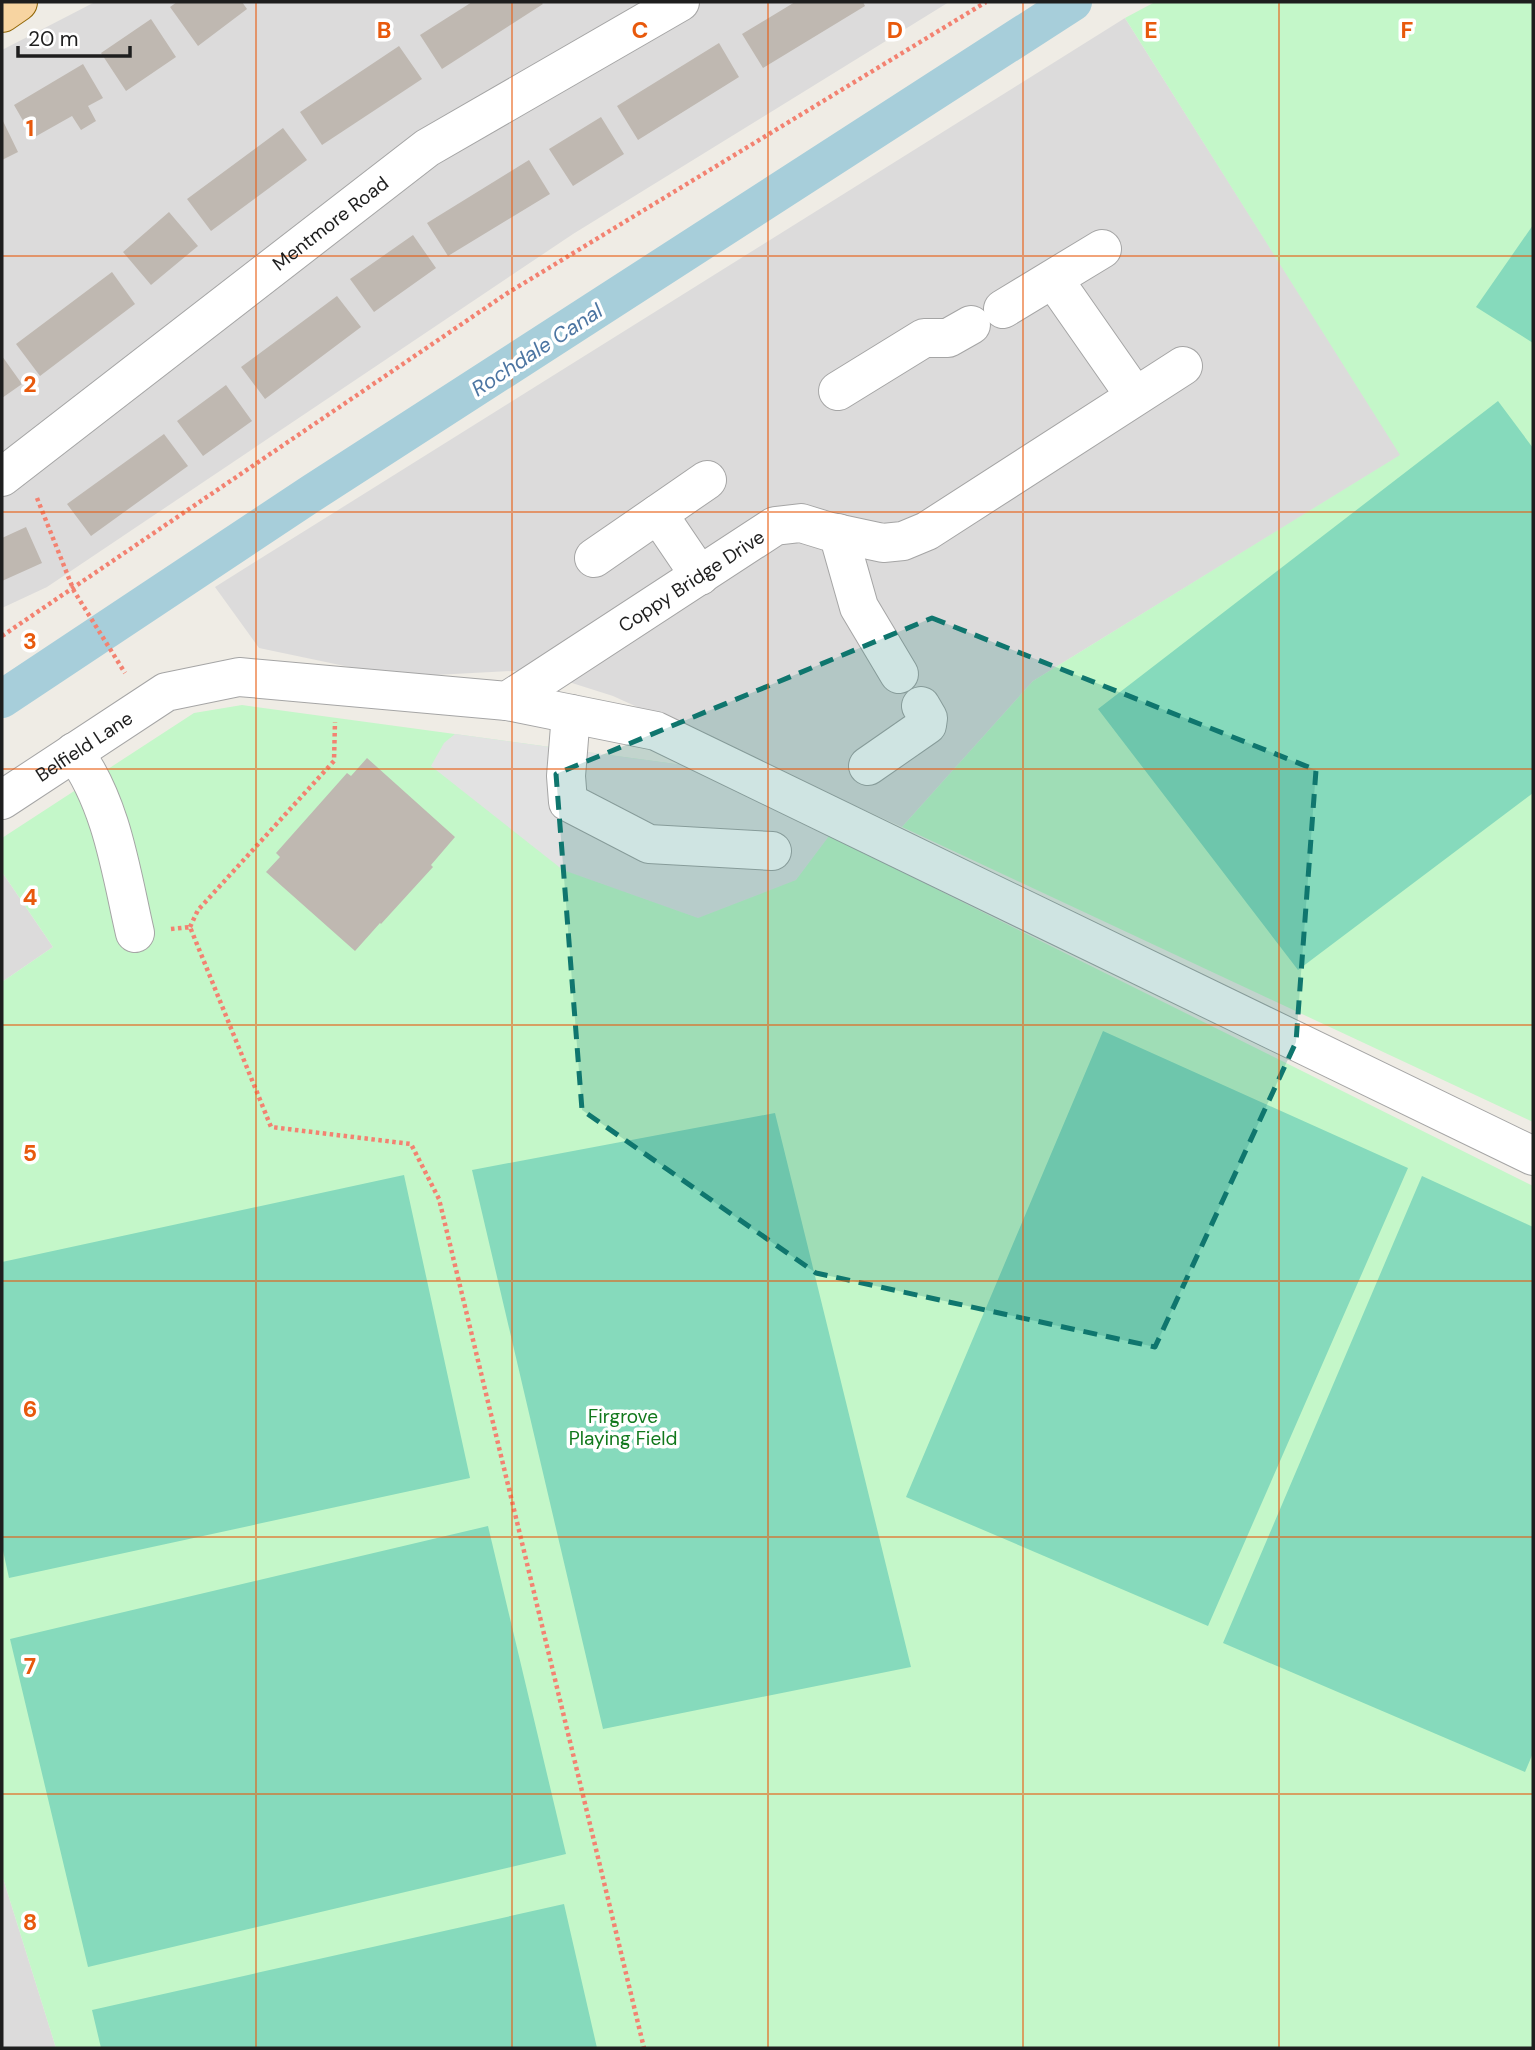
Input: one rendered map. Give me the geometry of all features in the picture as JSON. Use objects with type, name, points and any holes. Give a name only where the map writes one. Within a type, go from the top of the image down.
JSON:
[{"type":"main road","points":[[2,13],[18,2]]},
{"type":"street","name":"Mentmore Road","points":[[12,469],[427,148],[680,2]]},
{"type":"street","points":[[838,391],[923,338],[948,338],[1054,280],[1102,249]]},
{"type":"street","points":[[1054,280],[1135,396]]},
{"type":"street","name":"Coppy Bridge Drive","points":[[507,701],[775,526],[801,523],[883,543],[904,541],[927,531],[1183,366]]},
{"type":"street","points":[[594,558],[707,480]]},
{"type":"street","points":[[658,514],[700,576]]},
{"type":"street","points":[[838,533],[859,607],[899,674]]},
{"type":"street","name":"Belfield Lane","points":[[2,800],[166,692],[239,677],[336,686]]},
{"type":"street","points":[[336,686],[507,701],[656,732],[1533,1156]]},
{"type":"street","points":[[868,765],[928,725],[928,718],[920,706]]},
{"type":"street","points":[[570,714],[566,776],[568,802],[649,844],[772,851]]},
{"type":"street","points":[[74,752],[88,771],[111,831],[135,933]]},
{"type":"path","points":[[2,636],[506,294],[986,2]]},
{"type":"path","points":[[12,469],[74,589],[123,669]]},
{"type":"path","points":[[336,686],[334,761],[198,910],[190,927],[271,1127],[411,1144],[439,1199],[644,2048]]},
{"type":"path","points":[[135,933],[190,927]]},
{"type":"highlighted area","points":[[932,618],[1316,770],[1296,1042],[1155,1347],[816,1273],[582,1110],[556,774]]},
{"type":"shaded area","points":[[95,2],[949,2],[573,234],[47,587],[2,608],[2,50]]},
{"type":"shaded area","points":[[1125,18],[1401,455],[1033,681],[902,827],[613,696],[531,670],[397,677],[259,648],[215,587]]},
{"type":"shaded area","points":[[455,734],[683,765],[829,836],[796,880],[698,918],[563,870],[431,766],[444,743]]},
{"type":"shaded area","points":[[2,872],[53,947],[2,982]]},
{"type":"shaded area","points":[[2,1875],[56,2048],[2,2048]]},
{"type":"green space","points":[[1155,2],[1533,2],[1533,1122],[902,827],[1033,681],[1400,455],[1125,18]]},
{"type":"green space","points":[[1533,225],[1533,343],[1476,307]]},
{"type":"green space","points":[[1498,401],[1533,448],[1533,793],[1298,970],[1098,709]]},
{"type":"green space","name":"Firgrove Playing Field","points":[[242,705],[683,765],[1533,1186],[1533,2048],[56,2048],[2,1875],[2,982],[53,947],[2,872],[2,838],[194,713]]},
{"type":"green space","points":[[1103,1031],[1408,1168],[1208,1626],[906,1497]]},
{"type":"green space","points":[[775,1113],[911,1667],[603,1729],[472,1170]]},
{"type":"green space","points":[[404,1175],[470,1478],[9,1578],[2,1546],[2,1262]]},
{"type":"green space","points":[[1422,1176],[1533,1227],[1533,1753],[1525,1772],[1223,1643]]},
{"type":"green space","points":[[488,1526],[566,1854],[88,1967],[10,1639]]},
{"type":"green space","points":[[564,1904],[597,2048],[101,2048],[92,2010]]},
{"type":"building","points":[[177,2],[242,2],[247,9],[198,46],[170,7]]},
{"type":"building","points":[[472,2],[543,4],[442,69],[420,35]]},
{"type":"building","points":[[795,2],[863,2],[865,6],[763,68],[742,34]]},
{"type":"building","points":[[151,19],[176,57],[126,91],[101,53]]},
{"type":"building","points":[[719,43],[739,77],[638,140],[617,106]]},
{"type":"building","points":[[399,46],[422,79],[322,145],[300,112]]},
{"type":"building","points":[[83,64],[103,98],[88,106],[96,121],[81,130],[72,116],[33,138],[14,105]]},
{"type":"building","points":[[601,117],[624,154],[573,186],[549,149]]},
{"type":"building","points":[[2,119],[18,152],[2,160]]},
{"type":"building","points":[[283,128],[307,160],[211,231],[187,199]]},
{"type":"building","points":[[529,160],[550,194],[448,256],[427,223]]},
{"type":"building","points":[[169,212],[198,246],[151,285],[123,252]]},
{"type":"building","points":[[413,235],[436,268],[374,312],[350,279]]},
{"type":"building","points":[[112,272],[135,304],[40,376],[16,344]]},
{"type":"building","points":[[337,296],[361,327],[265,399],[241,367]]},
{"type":"building","points":[[2,356],[22,384],[2,398]]},
{"type":"building","points":[[226,385],[252,421],[203,456],[177,421]]},
{"type":"building","points":[[164,434],[188,466],[91,536],[67,504]]},
{"type":"building","points":[[26,527],[42,563],[2,581],[2,538]]},
{"type":"building","points":[[367,758],[455,837],[431,865],[433,867],[355,951],[266,872],[280,857],[276,853],[347,773],[351,776]]},
{"type":"waterway","name":"Rochdale Canal","points":[[2,699],[312,493],[1073,2]]}]
